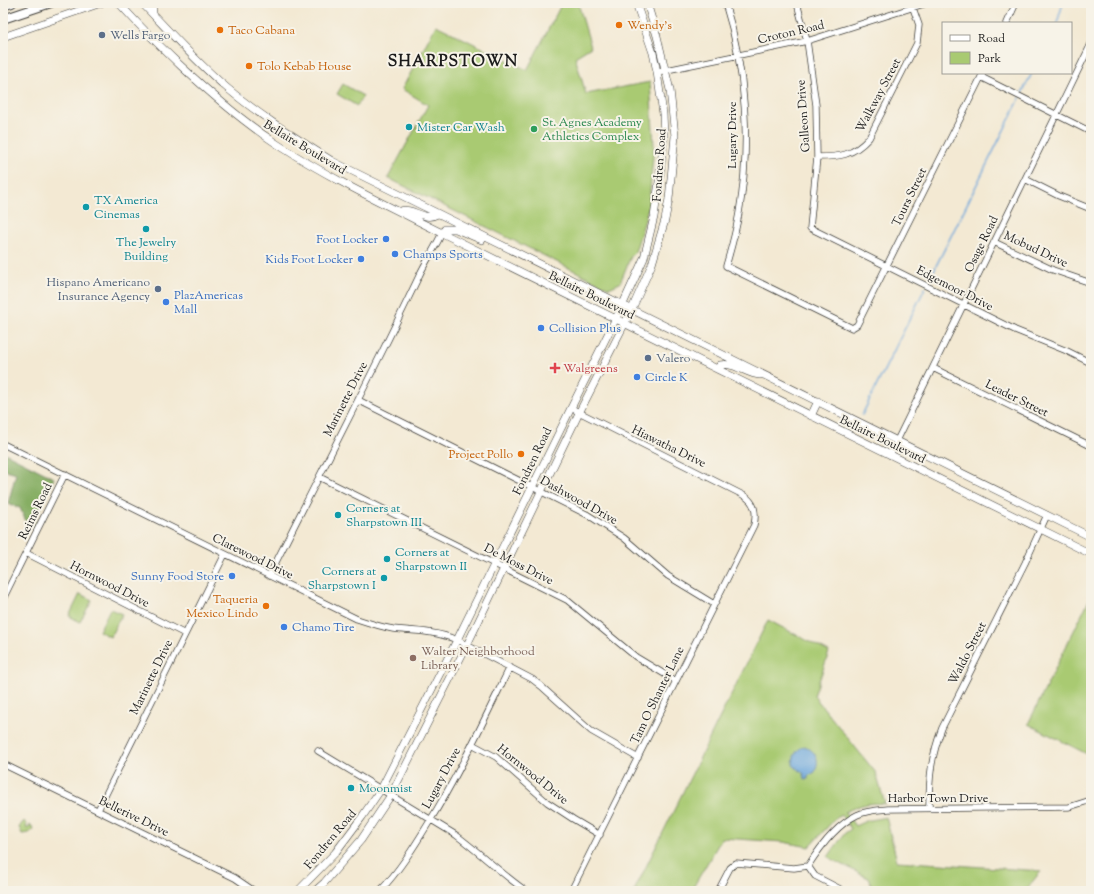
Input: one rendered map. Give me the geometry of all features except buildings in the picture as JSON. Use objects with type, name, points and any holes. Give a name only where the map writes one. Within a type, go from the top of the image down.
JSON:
[{"type":"highway","points":[[3,6],[12,3]]},
{"type":"highway","points":[[3,18],[51,3]]},
{"type":"main road","points":[[3,37],[90,5],[101,3]]},
{"type":"main road","name":"Bellaire Boulevard","points":[[119,3],[166,52],[198,82],[245,122],[318,169],[398,211],[624,324],[1091,554]]},
{"type":"main road","name":"Bellaire Boulevard","points":[[142,3],[177,40],[227,88],[285,131],[338,164],[1091,537]]},
{"type":"main road","points":[[152,3],[153,14]]},
{"type":"main road","name":"Fondren Road","points":[[298,891],[335,853],[381,789],[616,320],[644,258],[654,217],[664,135],[662,106],[653,53],[636,3]]},
{"type":"main road","name":"Fondren Road","points":[[315,891],[361,840],[392,795],[467,645],[579,413],[632,309],[652,264],[665,220],[675,136],[670,90],[666,70],[647,3]]},
{"type":"main road","points":[[398,211],[403,210],[428,217],[438,214]]},
{"type":"main road","points":[[654,217],[665,220]]},
{"type":"main road","points":[[442,233],[445,229],[452,228],[482,240],[496,242]]},
{"type":"main road","points":[[716,369],[720,365],[730,364],[754,375],[768,376]]},
{"type":"main road","points":[[811,416],[818,401]]},
{"type":"street","name":"Lugary Drive","points":[[724,3],[738,55],[744,102],[745,144],[743,185],[739,213],[726,266],[852,328]]},
{"type":"street","name":"Galleon Drive","points":[[797,3],[807,41],[816,105],[817,157],[810,228]]},
{"type":"street","name":"Croton Road","points":[[657,72],[807,41],[927,3]]},
{"type":"street","points":[[1007,22],[1016,3]]},
{"type":"street","name":"Walkway Street","points":[[817,157],[836,157],[845,155],[862,146],[869,138],[918,43],[919,25],[913,8]]},
{"type":"street","name":"Osage Road","points":[[890,455],[1056,115],[1089,52],[1091,44]]},
{"type":"street","points":[[982,75],[1016,95],[1091,132]]},
{"type":"street","name":"Tours Street","points":[[852,328],[858,325],[982,75]]},
{"type":"street","points":[[1025,179],[1059,196],[1091,209]]},
{"type":"street","name":"Edgemoor Drive","points":[[810,228],[1015,330],[1091,363]]},
{"type":"street","name":"Marinette Drive","points":[[269,576],[358,400],[424,264],[436,246],[442,233]]},
{"type":"street","name":"Mobud Drive","points":[[994,242],[1053,270],[1091,283]]},
{"type":"street","name":"Leader Street","points":[[933,368],[1091,446]]},
{"type":"street","name":"Dashwood Drive","points":[[358,400],[532,486],[601,522],[624,538],[668,576],[714,604]]},
{"type":"street","name":"Hiawatha Drive","points":[[571,408],[743,495],[752,502],[755,508]]},
{"type":"street","name":"Clarewood Drive","points":[[3,444],[349,616],[377,626],[393,629],[431,632],[446,635],[457,640],[510,667],[541,686],[591,731],[638,758]]},
{"type":"street","name":"Reims Road","points":[[3,599],[65,474]]},
{"type":"street","name":"De Moss Drive","points":[[319,477],[566,600],[636,658],[676,681]]},
{"type":"street","name":"Tam O Shanter Lane","points":[[571,891],[754,525],[756,518],[755,508]]},
{"type":"street","name":"Waldo Street","points":[[929,808],[930,769],[932,755],[942,728],[1025,563],[1047,515]]},
{"type":"street","name":"Hornwood Drive","points":[[26,553],[185,634]]},
{"type":"street","name":"Marinette Drive","points":[[98,810],[224,554]]},
{"type":"street","name":"Lugary Drive","points":[[383,890],[432,819],[447,793],[510,667]]},
{"type":"street","name":"Hornwood Drive","points":[[472,744],[496,757],[547,802],[572,819],[600,835]]},
{"type":"street","points":[[318,750],[456,835],[475,849],[495,868],[526,891]]},
{"type":"street","name":"Bellerive Drive","points":[[3,764],[236,878],[254,891]]},
{"type":"street","name":"Harbor Town Drive","points":[[808,866],[814,855],[845,822],[857,815],[874,810],[1069,807],[1091,800]]},
{"type":"street","points":[[718,891],[730,868],[736,863],[794,868],[808,866],[812,874],[844,891]]},
{"type":"green space","name":"St. Agnes Academy Athletics Complex","points":[[562,3],[578,3],[591,47],[575,57],[586,94],[650,82],[654,146],[649,202],[635,252],[631,256],[620,283],[609,288],[388,178],[428,105],[402,89],[436,25],[527,70]]},
{"type":"green space","points":[[343,84],[363,96],[357,106],[337,94]]},
{"type":"green space","points":[[3,452],[54,478],[33,526],[28,526],[20,508],[8,504],[16,473],[3,469]]},
{"type":"green space","points":[[80,594],[92,600],[80,622],[69,616]]},
{"type":"green space","points":[[1091,596],[1091,756],[1028,724]]},
{"type":"green space","points":[[110,609],[122,614],[110,637],[99,631]]},
{"type":"green space","points":[[768,620],[829,652],[814,696],[876,773],[885,804],[874,803],[864,805],[845,812],[855,826],[866,821],[886,817],[897,861],[1041,871],[1025,891],[872,891],[870,879],[828,857],[845,833],[851,829],[841,815],[834,820],[809,847],[783,842],[722,838],[691,891],[634,891]]},
{"type":"green space","points":[[24,821],[27,824],[26,828],[29,828],[30,825],[32,826],[33,830],[29,833],[22,834],[19,827]]},
{"type":"water","points":[[805,746],[815,754],[817,763],[815,772],[808,776],[808,779],[805,780],[804,774],[793,765],[796,753],[799,749]]},
{"type":"waterway","points":[[1057,22],[1063,3]]},
{"type":"waterway","points":[[1021,95],[1032,74]]},
{"type":"waterway","points":[[927,284],[1020,98]]},
{"type":"waterway","points":[[862,415],[925,288]]},
{"type":"place","name":"Wendy's","points":[[619,25]]},
{"type":"place","name":"Taco Cabana","points":[[220,30]]},
{"type":"place","name":"Wells Fargo","points":[[102,35]]},
{"type":"place","name":"Tolo Kebab House","points":[[249,66]]},
{"type":"place","name":"Mister Car Wash","points":[[409,127]]},
{"type":"place","name":"St. Agnes Academy Athletics Complex","points":[[534,129]]},
{"type":"place","name":"TX America Cinemas","points":[[86,207]]},
{"type":"place","name":"The Jewelry Building","points":[[146,229]]},
{"type":"place","name":"Foot Locker","points":[[386,239]]},
{"type":"place","name":"Champs Sports","points":[[395,254]]},
{"type":"place","name":"Kids Foot Locker","points":[[361,259]]},
{"type":"place","name":"Hispano Americano Insurance Agency","points":[[158,289]]},
{"type":"place","name":"PlazAmericas Mall","points":[[166,302]]},
{"type":"place","name":"Collision Plus","points":[[541,328]]},
{"type":"place","name":"Valero","points":[[648,358]]},
{"type":"place","name":"Walgreens","points":[[555,368]]},
{"type":"place","name":"Circle K","points":[[637,377]]},
{"type":"place","name":"Project Pollo","points":[[521,454]]},
{"type":"place","name":"Corners at Sharpstown III","points":[[338,515]]},
{"type":"place","name":"Corners at Sharpstown II","points":[[387,559]]},
{"type":"place","name":"Sunny Food Store","points":[[232,576]]},
{"type":"place","name":"Corners at Sharpstown I","points":[[384,578]]},
{"type":"place","name":"Taqueria Mexico Lindo","points":[[266,606]]},
{"type":"place","name":"Chamo Tire","points":[[284,627]]},
{"type":"place","name":"Walter Neighborhood Library","points":[[413,658]]},
{"type":"place","name":"Moonmist","points":[[351,788]]},
{"type":"district","name":"SHARPSTOWN","points":[[453,60]]}]
